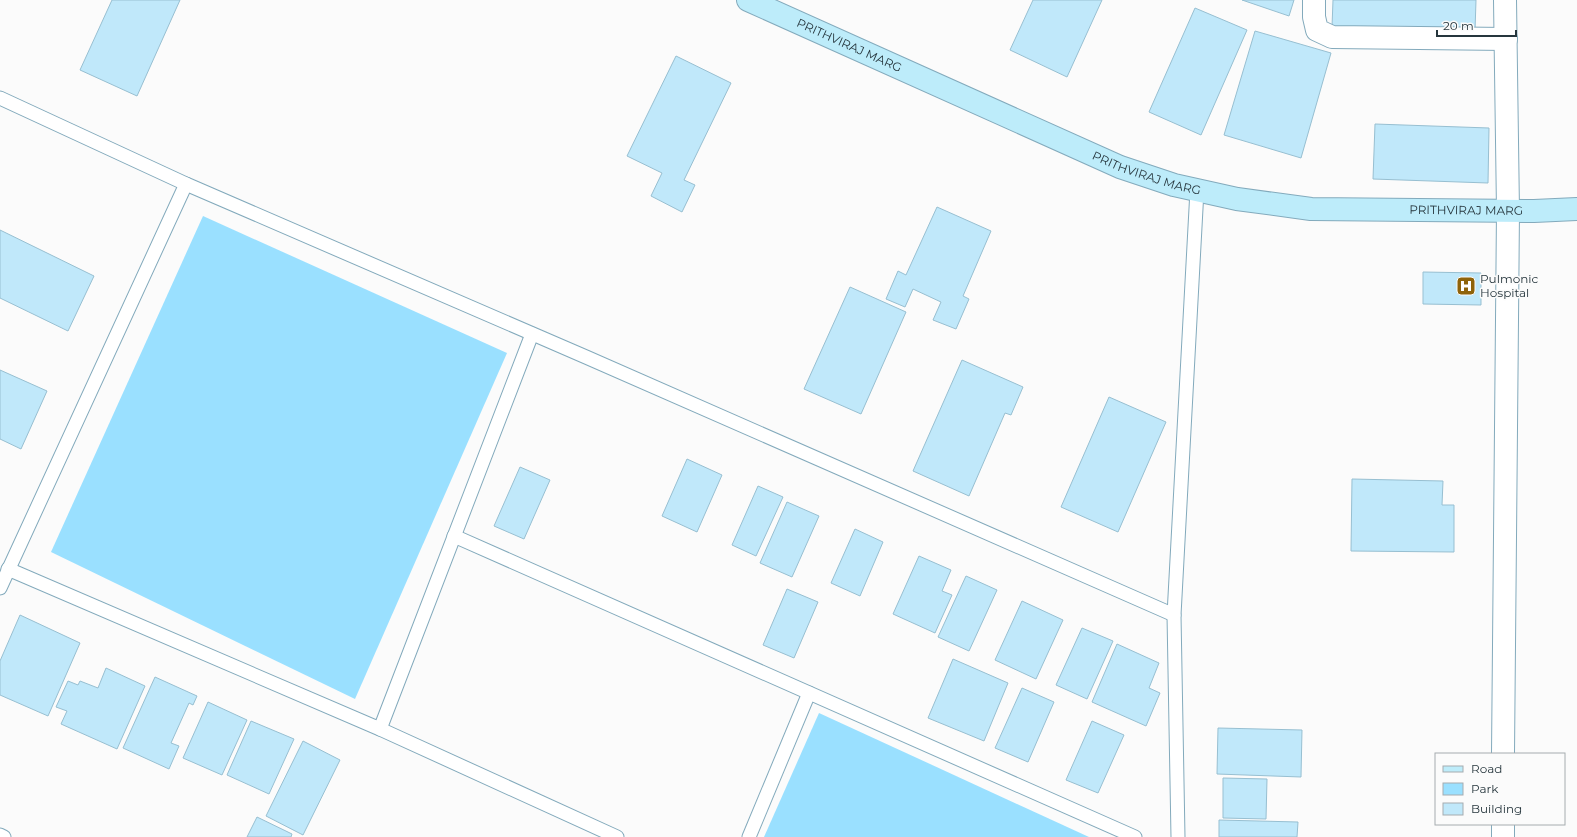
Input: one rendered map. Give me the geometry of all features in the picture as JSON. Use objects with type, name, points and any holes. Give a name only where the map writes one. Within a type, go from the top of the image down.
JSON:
[{"type":"street","name":"PRITHVIRAJ MARG","points":[[748,0],[1120,167],[1174,185],[1237,199],[1311,209],[1508,211],[1577,209]]},
{"type":"street","points":[[1314,0],[1314,17],[1317,30],[1332,37],[1506,39]]},
{"type":"street","points":[[1504,753],[1508,211],[1505,0]]},
{"type":"street","points":[[1503,825],[1503,837]]},
{"type":"lane","points":[[0,98],[186,184],[1174,615]]},
{"type":"lane","points":[[0,588],[186,184]]},
{"type":"lane","points":[[1178,837],[1174,615],[1197,190]]},
{"type":"lane","points":[[380,729],[532,334]]},
{"type":"lane","points":[[454,536],[1135,837]]},
{"type":"lane","points":[[8,569],[380,729],[617,837]]},
{"type":"lane","points":[[749,837],[809,693]]},
{"type":"lane","points":[[0,835],[4,837]]},
{"type":"green space","points":[[203,216],[507,353],[355,699],[51,552]]},
{"type":"green space","points":[[819,713],[1089,837],[764,837]]},
{"type":"building","points":[[112,0],[180,0],[137,96],[80,70]]},
{"type":"building","points":[[1033,0],[1102,0],[1067,77],[1010,50]]},
{"type":"building","points":[[1242,0],[1294,0],[1289,16]]},
{"type":"building","points":[[1333,0],[1476,0],[1475,31],[1332,27]]},
{"type":"building","points":[[1195,8],[1247,30],[1201,135],[1149,112]]},
{"type":"building","points":[[1255,31],[1331,53],[1301,158],[1224,135]]},
{"type":"building","points":[[676,56],[731,83],[684,180],[695,185],[682,212],[651,196],[662,173],[627,156]]},
{"type":"building","points":[[1375,124],[1489,128],[1488,183],[1373,179]]},
{"type":"building","points":[[937,207],[991,231],[963,296],[969,299],[956,329],[933,320],[941,302],[913,289],[905,307],[886,299],[898,271],[906,275]]},
{"type":"building","points":[[0,230],[94,276],[68,331],[0,298]]},
{"type":"building","points":[[1423,272],[1481,273],[1481,305],[1423,304]]},
{"type":"building","points":[[850,287],[906,312],[861,414],[804,389]]},
{"type":"building","points":[[962,360],[1023,387],[1011,415],[1005,413],[969,496],[913,471]]},
{"type":"building","points":[[0,370],[47,391],[21,449],[0,439]]},
{"type":"building","points":[[1109,397],[1166,422],[1118,532],[1061,507]]},
{"type":"building","points":[[687,459],[722,475],[697,532],[662,516]]},
{"type":"building","points":[[520,467],[550,480],[524,539],[494,526]]},
{"type":"building","points":[[1352,479],[1443,481],[1442,505],[1454,505],[1454,552],[1351,551]]},
{"type":"building","points":[[758,486],[783,497],[756,556],[732,545]]},
{"type":"building","points":[[787,502],[819,516],[792,577],[760,563]]},
{"type":"building","points":[[855,529],[883,542],[860,596],[831,583]]},
{"type":"building","points":[[919,556],[951,570],[942,591],[952,595],[935,633],[893,614]]},
{"type":"building","points":[[966,576],[997,590],[969,651],[938,637]]},
{"type":"building","points":[[787,589],[818,602],[794,658],[763,645]]},
{"type":"building","points":[[1022,601],[1063,620],[1036,679],[995,660]]},
{"type":"building","points":[[20,615],[80,643],[48,716],[0,695],[0,661]]},
{"type":"building","points":[[1082,628],[1113,641],[1087,699],[1056,685]]},
{"type":"building","points":[[1117,644],[1159,663],[1149,688],[1160,693],[1146,726],[1092,702]]},
{"type":"building","points":[[953,659],[1008,683],[984,741],[928,718]]},
{"type":"building","points":[[106,668],[145,686],[117,749],[61,724],[67,711],[56,707],[68,681],[78,685],[80,681],[98,688]]},
{"type":"building","points":[[155,677],[197,696],[193,705],[189,703],[171,743],[179,746],[169,769],[123,748]]},
{"type":"building","points":[[1022,688],[1054,702],[1028,762],[995,748]]},
{"type":"building","points":[[208,702],[247,720],[222,775],[183,758]]},
{"type":"building","points":[[251,721],[294,739],[269,794],[227,775]]},
{"type":"building","points":[[1092,721],[1124,735],[1098,793],[1066,780]]},
{"type":"building","points":[[1218,728],[1302,730],[1301,777],[1217,774]]},
{"type":"building","points":[[303,741],[340,760],[303,835],[266,816]]},
{"type":"building","points":[[1223,778],[1267,779],[1266,819],[1223,818]]},
{"type":"building","points":[[257,817],[292,834],[291,837],[247,837]]},
{"type":"building","points":[[1219,820],[1298,822],[1297,837],[1219,837]]},
{"type":"place","name":"Pulmonic Hospital","points":[[1466,286]]}]
